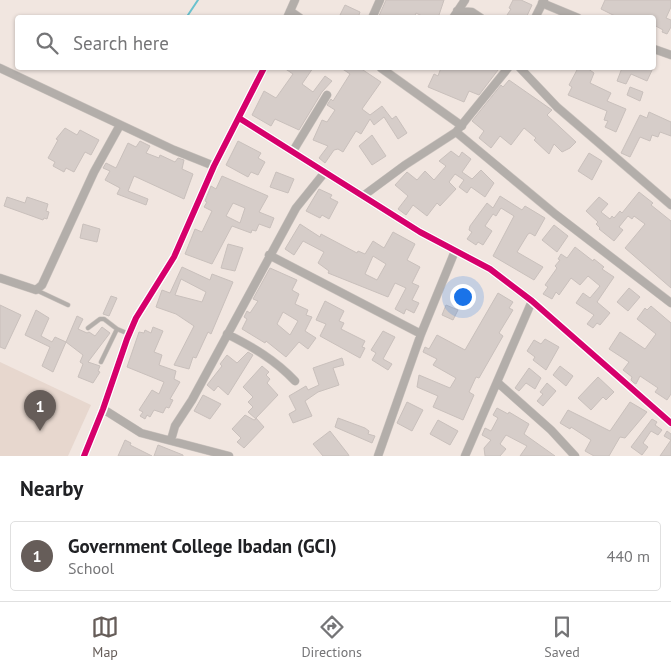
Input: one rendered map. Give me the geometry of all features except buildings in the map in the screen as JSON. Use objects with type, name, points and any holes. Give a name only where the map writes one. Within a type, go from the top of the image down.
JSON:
[{"type":"street","points":[[289,14],[296,0]]},
{"type":"street","points":[[373,15],[380,0]]},
{"type":"street","points":[[455,14],[465,0]]},
{"type":"street","points":[[536,15],[543,1],[572,15]]},
{"type":"street","points":[[455,14],[472,12],[476,15]]},
{"type":"street","points":[[656,50],[671,55]]},
{"type":"street","points":[[0,68],[214,166]]},
{"type":"street","points":[[84,456],[103,409],[129,334],[174,257],[214,166],[263,70]]},
{"type":"street","points":[[384,70],[459,129],[555,214],[671,303]]},
{"type":"street","points":[[363,196],[459,129],[506,70]]},
{"type":"street","points":[[522,70],[557,107],[671,205]]},
{"type":"street","points":[[294,151],[327,95]]},
{"type":"street","points":[[239,118],[363,196],[455,251],[490,269],[532,300],[671,423]]},
{"type":"street","points":[[0,278],[36,290],[42,284],[94,172],[120,124]]},
{"type":"street","points":[[171,440],[175,426],[192,400],[296,208],[325,172]]},
{"type":"street","points":[[378,456],[421,334],[455,251]]},
{"type":"street","points":[[269,255],[421,334]]},
{"type":"street","points":[[465,456],[532,300]]},
{"type":"street","points":[[227,334],[260,351],[280,365],[295,381]]},
{"type":"street","points":[[497,382],[551,430],[573,456]]},
{"type":"street","points":[[103,409],[141,433],[224,455]]},
{"type":"street","points":[[161,437],[175,426]]},
{"type":"lane","points":[[36,290],[68,305]]},
{"type":"lane","points":[[88,328],[100,319],[104,319],[117,329],[129,334]]},
{"type":"lane","points":[[101,362],[117,329]]},
{"type":"shaded area","points":[[0,362],[91,405],[68,456],[0,456]]},
{"type":"waterway","points":[[188,15],[198,0]]},
{"type":"cycle path","points":[[84,456],[136,318],[174,257],[214,166],[263,70]]},
{"type":"cycle path","points":[[239,118],[420,232],[490,269],[532,301],[671,423]]},
{"type":"place","name":"Government College Ibadan (GCI)","points":[[40,431]]}]
